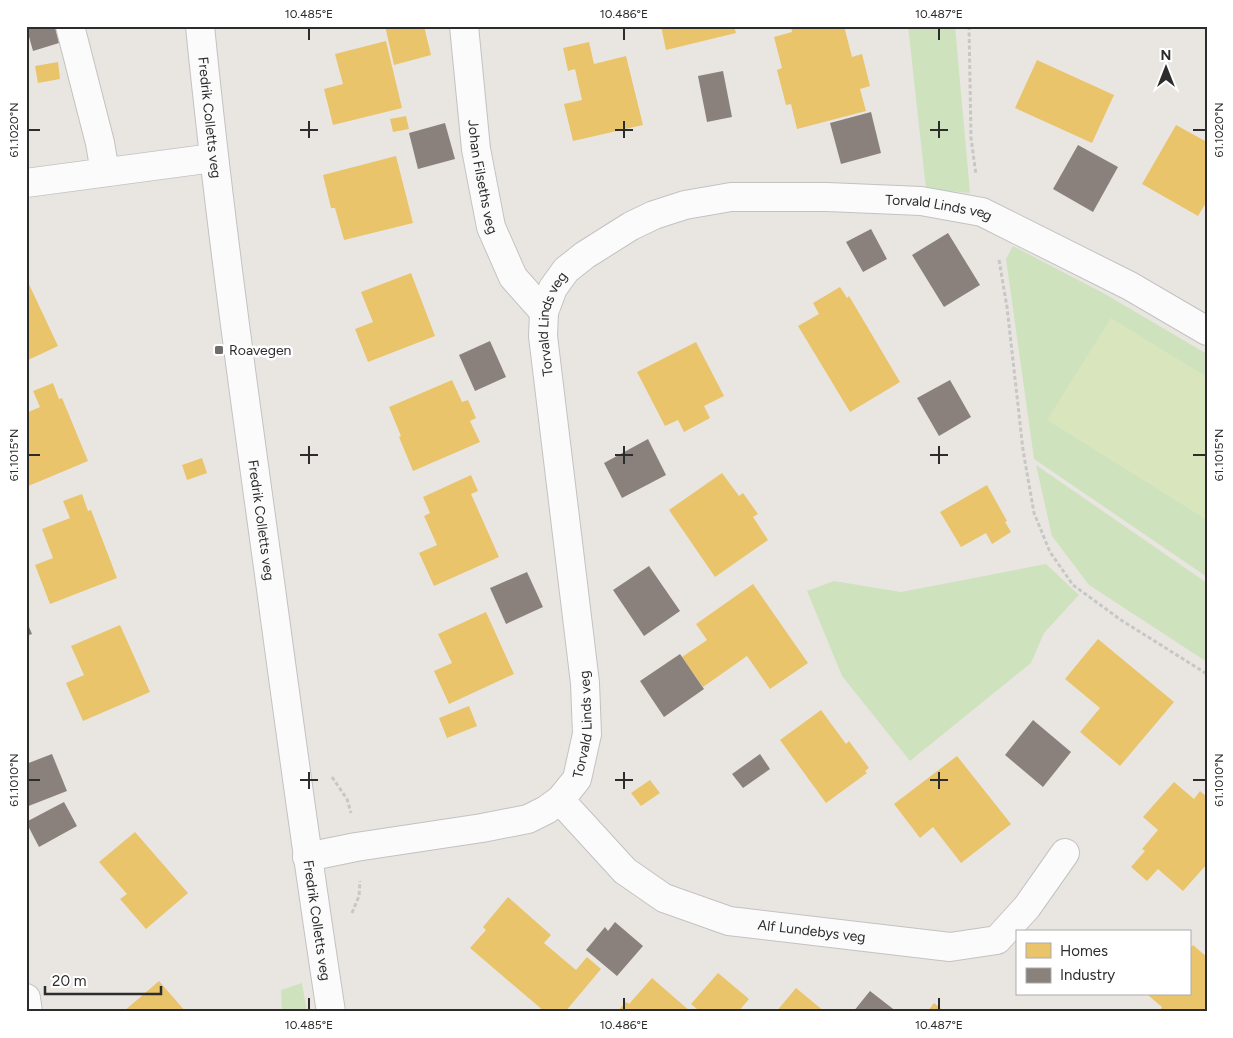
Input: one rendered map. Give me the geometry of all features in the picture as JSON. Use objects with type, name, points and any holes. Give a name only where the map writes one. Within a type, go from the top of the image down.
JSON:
[{"type":"street","points":[[70,26],[100,143],[104,172]]},
{"type":"street","name":"Fredrik Colletts veg","points":[[200,26],[214,158],[248,424],[307,857],[331,1012]]},
{"type":"street","name":"Johan Filseths veg","points":[[464,26],[476,149],[491,227],[513,277],[544,312]]},
{"type":"street","points":[[26,183],[214,158]]},
{"type":"street","name":"Torvald Linds veg","points":[[307,857],[356,847],[528,819],[560,800],[577,779],[587,734],[585,683],[543,336],[544,312],[553,288],[566,270],[585,255],[631,226],[654,215],[685,205],[731,197],[827,197],[921,201],[982,212],[1130,286],[1207,331]]},
{"type":"street","name":"Alf Lundebys veg","points":[[560,800],[625,871],[664,898],[729,921],[950,947],[997,940],[1027,907],[1065,853]]},
{"type":"street","points":[[26,998],[28,1012]]},
{"type":"path","points":[[969,26],[972,138],[976,182],[982,212],[996,242],[1007,307],[1024,450],[1034,513],[1050,552],[1073,584],[1121,620],[1207,674]]},
{"type":"green space","points":[[908,26],[955,26],[970,193],[926,189]]},
{"type":"green space","points":[[1013,246],[1105,294],[1207,354],[1207,577],[1034,459],[1006,259]]},
{"type":"green space","points":[[1111,318],[1207,377],[1207,520],[1047,420]]},
{"type":"green space","points":[[1036,465],[1207,583],[1207,662],[1089,585],[1052,536]]},
{"type":"green space","points":[[1046,564],[1079,595],[1044,633],[1031,663],[910,761],[842,676],[807,591],[834,581],[901,592]]},
{"type":"green space","points":[[302,983],[307,1012],[282,1012],[281,990]]},
{"type":"building: Homes","points":[[385,26],[424,26],[431,55],[394,65]]},
{"type":"building: Homes","points":[[661,26],[734,26],[736,33],[666,50]]},
{"type":"building: Homes","points":[[791,26],[844,26],[852,57],[862,54],[870,86],[860,89],[866,111],[797,129],[791,104],[786,105],[777,70],[782,68],[774,37],[792,32]]},
{"type":"building: Homes","points":[[386,41],[402,108],[333,125],[324,89],[343,84],[335,54]]},
{"type":"building: Homes","points":[[589,42],[594,64],[626,56],[643,125],[573,141],[564,104],[582,100],[575,69],[568,71],[563,48]]},
{"type":"building: Homes","points":[[1037,60],[1114,95],[1092,143],[1015,108]]},
{"type":"building: Homes","points":[[58,62],[60,79],[38,83],[35,66]]},
{"type":"building: Homes","points":[[406,116],[409,129],[393,132],[390,119]]},
{"type":"building: Homes","points":[[1176,125],[1207,142],[1207,201],[1198,216],[1142,184]]},
{"type":"building: Homes","points":[[396,156],[413,223],[344,240],[335,208],[331,208],[323,175]]},
{"type":"building: Homes","points":[[411,273],[435,336],[368,362],[355,329],[373,322],[361,292]]},
{"type":"building: Homes","points":[[26,278],[58,346],[26,361]]},
{"type":"building: Homes","points":[[840,287],[847,298],[849,296],[900,382],[850,412],[798,326],[819,314],[813,303]]},
{"type":"building: Homes","points":[[696,342],[724,396],[704,406],[710,418],[684,432],[678,420],[665,426],[637,372]]},
{"type":"building: Homes","points":[[452,380],[462,402],[468,400],[476,418],[470,421],[480,442],[413,471],[389,407]]},
{"type":"building: Homes","points":[[53,383],[59,399],[62,398],[88,461],[26,487],[26,413],[40,407],[33,391]]},
{"type":"building: Homes","points":[[202,458],[207,473],[187,480],[182,465]]},
{"type":"building: Homes","points":[[722,473],[739,496],[743,493],[758,514],[753,517],[768,540],[715,577],[669,510]]},
{"type":"building: Homes","points":[[471,475],[478,491],[471,494],[499,557],[434,586],[419,553],[437,545],[424,516],[430,513],[423,497]]},
{"type":"building: Homes","points":[[987,485],[1011,532],[992,544],[986,533],[961,547],[940,512]]},
{"type":"building: Homes","points":[[82,494],[88,511],[91,510],[117,578],[50,604],[35,565],[53,558],[42,529],[70,518],[63,501]]},
{"type":"building: Homes","points":[[753,584],[808,663],[770,689],[747,656],[703,687],[682,657],[707,640],[696,624]]},
{"type":"building: Homes","points":[[486,612],[514,674],[449,704],[434,671],[452,663],[438,634]]},
{"type":"building: Homes","points":[[120,625],[150,692],[83,721],[66,683],[84,675],[71,646]]},
{"type":"building: Homes","points":[[1098,639],[1174,702],[1120,766],[1080,732],[1100,708],[1065,679]]},
{"type":"building: Homes","points":[[469,706],[477,726],[447,738],[439,718]]},
{"type":"building: Homes","points":[[821,710],[846,744],[849,741],[869,768],[865,771],[867,773],[826,803],[780,740]]},
{"type":"building: Homes","points":[[957,756],[1011,824],[961,863],[933,827],[920,838],[894,804]]},
{"type":"building: Homes","points":[[650,780],[660,793],[641,806],[631,793]]},
{"type":"building: Homes","points":[[1174,782],[1194,799],[1200,791],[1207,797],[1207,864],[1183,891],[1158,869],[1147,881],[1131,867],[1145,851],[1142,849],[1158,830],[1143,817]]},
{"type":"building: Homes","points":[[135,832],[188,893],[146,929],[120,899],[127,894],[99,862]]},
{"type":"building: Homes","points":[[508,897],[551,935],[544,943],[576,970],[587,957],[601,969],[565,1012],[545,1012],[470,948],[486,930],[483,927]]},
{"type":"building: Homes","points":[[1193,945],[1207,957],[1207,1012],[1159,1012],[1162,1007],[1149,996],[1190,996],[1190,948]]},
{"type":"building: Homes","points":[[718,973],[749,999],[738,1012],[695,1012],[697,1009],[691,1004]]},
{"type":"building: Homes","points":[[652,978],[691,1012],[617,1012],[626,1002],[629,1004]]},
{"type":"building: Homes","points":[[159,981],[186,1012],[123,1012]]},
{"type":"building: Homes","points":[[796,988],[825,1012],[776,1012]]},
{"type":"building: Homes","points":[[934,1003],[945,1012],[927,1012]]},
{"type":"building: Industry","points":[[26,26],[55,26],[59,43],[33,51]]},
{"type":"building: Industry","points":[[723,71],[732,117],[707,122],[698,76]]},
{"type":"building: Industry","points":[[871,112],[881,153],[841,164],[830,123]]},
{"type":"building: Industry","points":[[445,123],[455,159],[418,169],[409,133]]},
{"type":"building: Industry","points":[[1078,145],[1118,167],[1093,212],[1053,189]]},
{"type":"building: Industry","points":[[871,229],[887,259],[863,272],[846,242]]},
{"type":"building: Industry","points":[[948,233],[980,285],[944,307],[912,255]]},
{"type":"building: Industry","points":[[490,341],[506,377],[475,391],[459,355]]},
{"type":"building: Industry","points":[[950,380],[971,417],[939,436],[917,398]]},
{"type":"building: Industry","points":[[648,439],[666,475],[622,498],[604,463]]},
{"type":"building: Industry","points":[[649,566],[680,611],[644,636],[613,590]]},
{"type":"building: Industry","points":[[527,572],[543,607],[506,624],[490,588]]},
{"type":"building: Industry","points":[[26,620],[32,634],[26,636]]},
{"type":"building: Industry","points":[[680,654],[704,689],[664,717],[640,681]]},
{"type":"building: Industry","points":[[1033,720],[1071,752],[1043,787],[1005,755]]},
{"type":"building: Industry","points":[[52,754],[67,791],[26,807],[26,764]]},
{"type":"building: Industry","points":[[760,754],[770,769],[743,788],[732,774]]},
{"type":"building: Industry","points":[[64,802],[77,826],[39,847],[26,822]]},
{"type":"building: Industry","points":[[615,922],[643,946],[617,976],[586,950],[605,927],[608,931]]},
{"type":"building: Industry","points":[[870,991],[897,1012],[853,1012]]},
{"type":"place","name":"Roavegen","points":[[219,350]]}]
